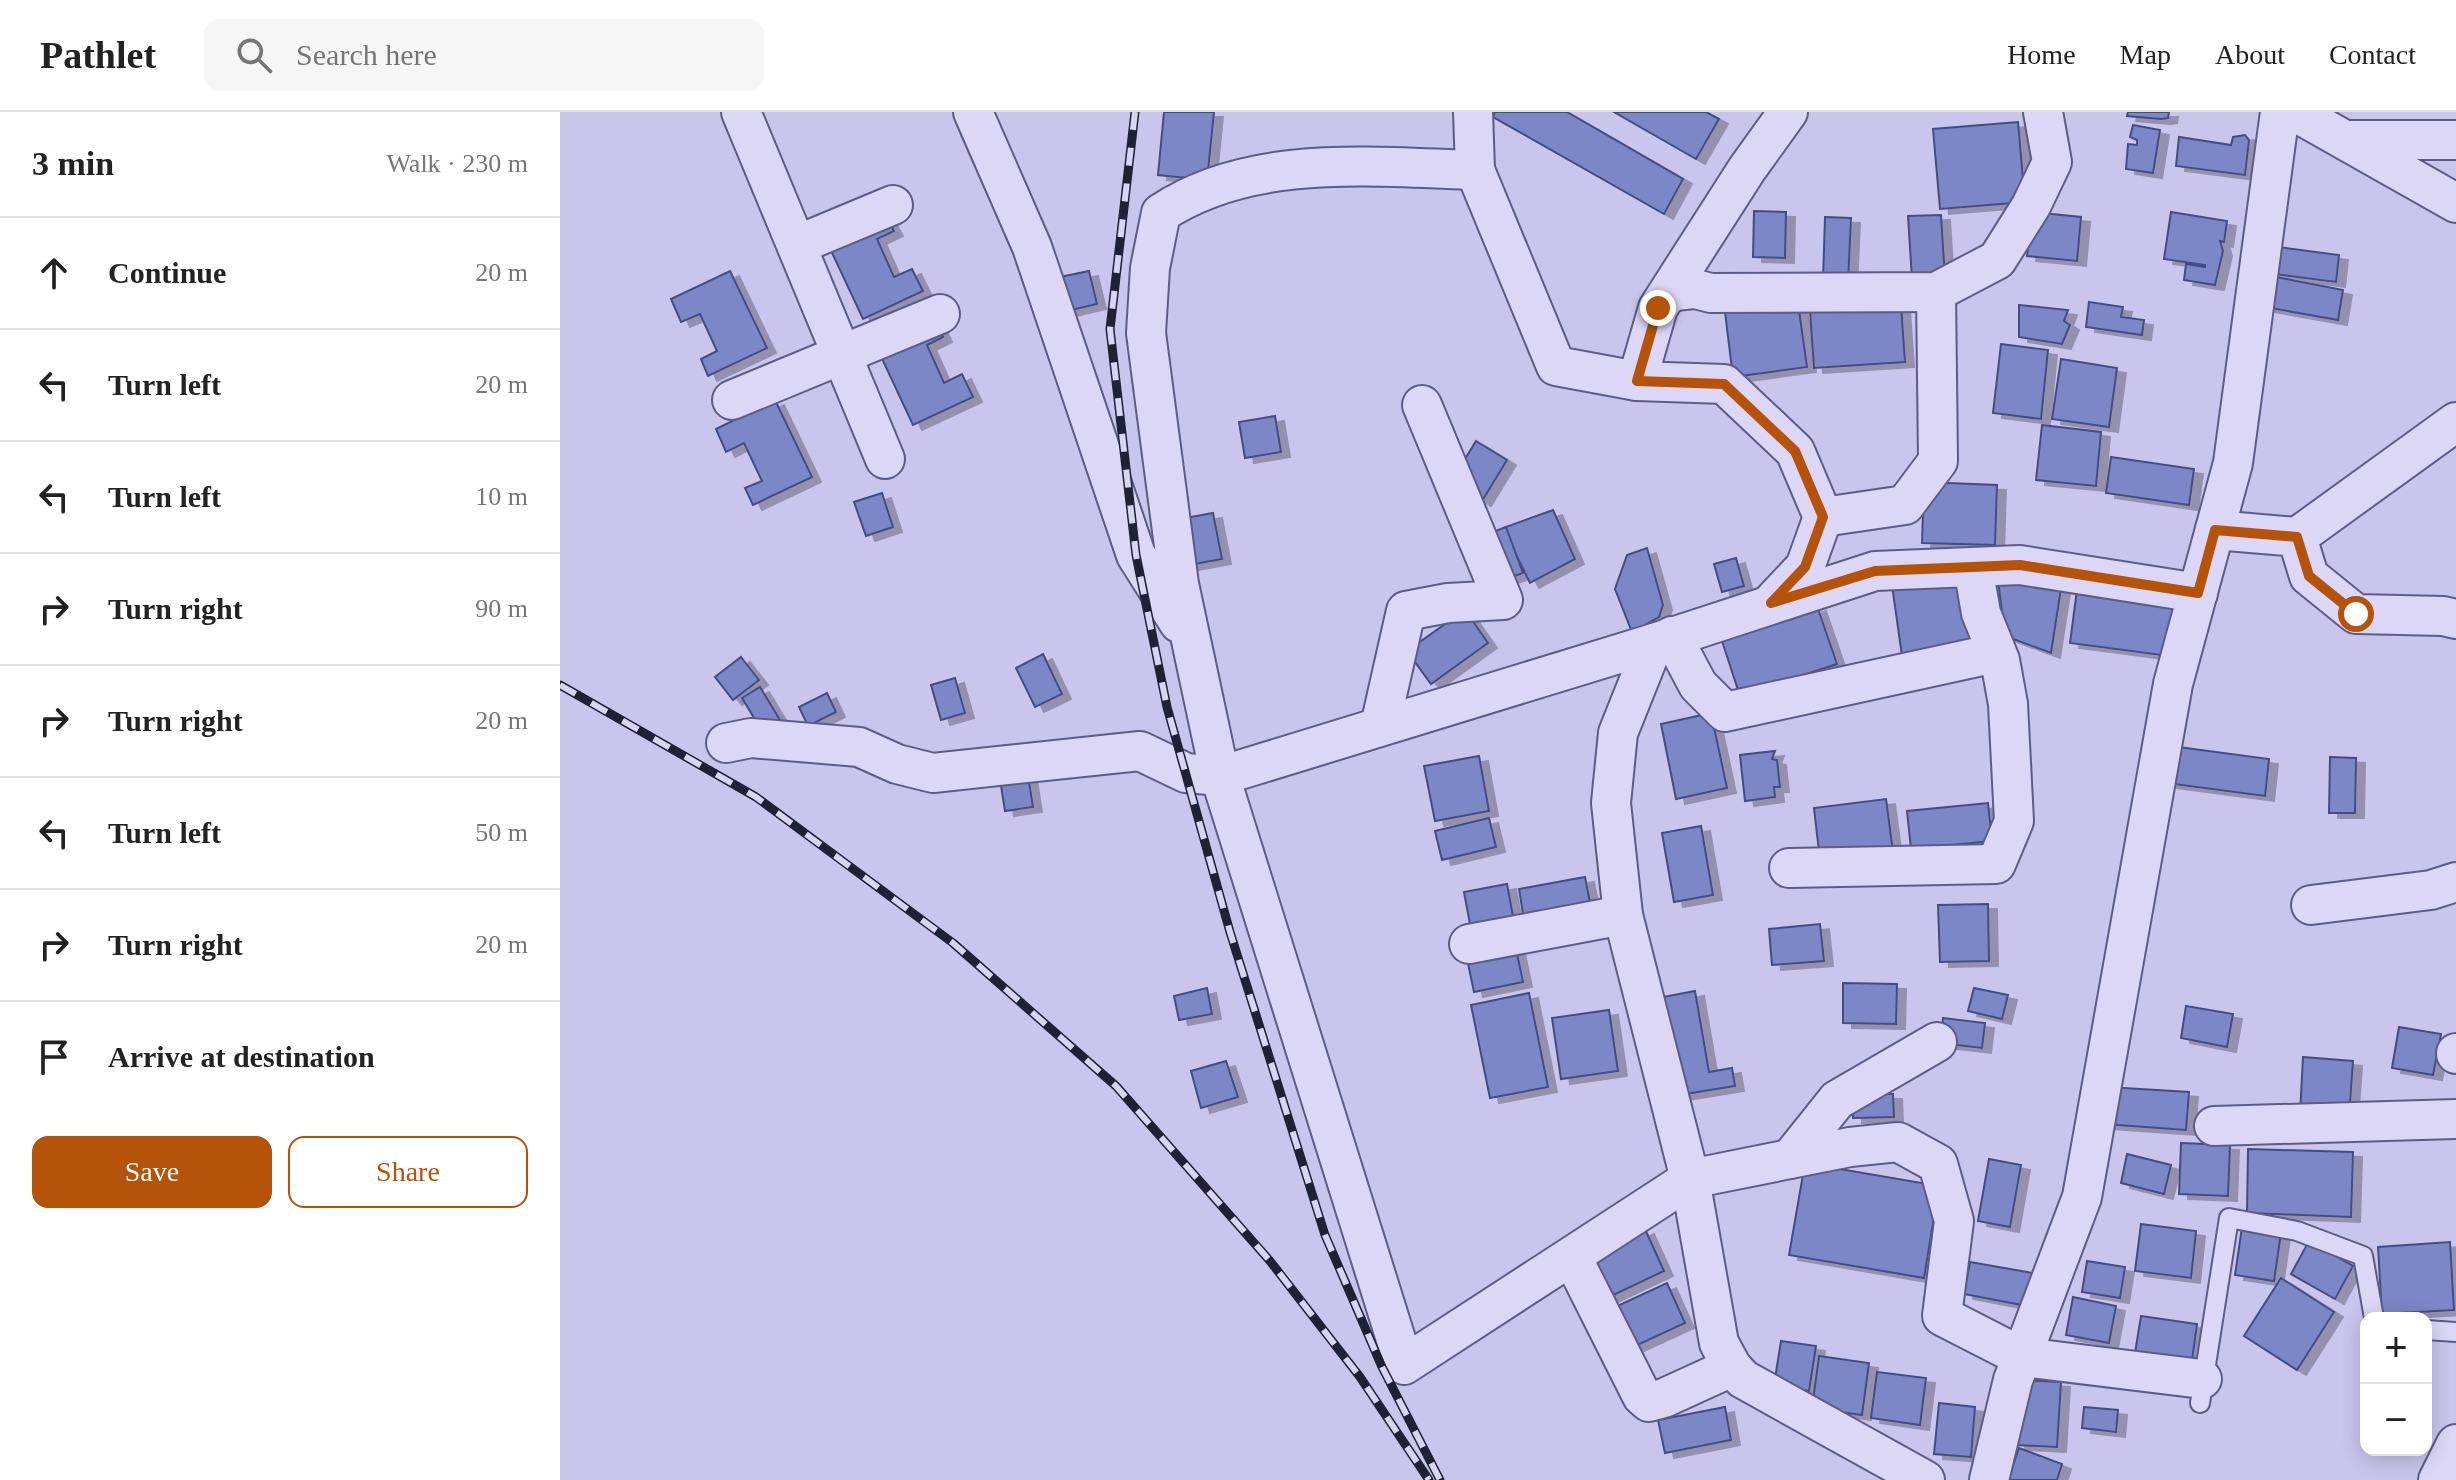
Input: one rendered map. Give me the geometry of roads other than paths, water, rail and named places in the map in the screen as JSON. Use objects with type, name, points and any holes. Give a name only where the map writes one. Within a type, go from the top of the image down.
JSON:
[{"type":"street","points":[[741,112],[885,459]]},
{"type":"street","points":[[973,112],[1032,247],[1136,555],[1192,642]]},
{"type":"street","points":[[1473,112],[1475,170],[1556,366],[1637,381],[1724,384],[1795,451],[1823,517],[1805,567],[1771,603]]},
{"type":"street","points":[[1637,381],[1658,308],[1747,169],[1788,112]]},
{"type":"street","points":[[1669,292],[1695,289],[1711,293],[1936,292],[1997,260],[2031,206],[2052,162],[2043,112]]},
{"type":"street","points":[[1989,1480],[2013,1380],[2082,1197],[2173,684],[2233,463],[2280,112]]},
{"type":"street","points":[[2295,112],[2456,203]]},
{"type":"street","points":[[2344,140],[2456,140]]},
{"type":"street","points":[[1475,170],[1330,166],[1241,180],[1184,198],[1161,213],[1150,268],[1146,333],[1179,584],[1220,776],[1404,1365],[1690,1179],[1850,1147],[1898,1142],[1938,1164],[1954,1221],[1942,1316],[2022,1357],[2201,1391]]},
{"type":"street","points":[[797,245],[893,205]]},
{"type":"street","points":[[1823,517],[1905,505],[1938,461],[1936,292]]},
{"type":"street","points":[[732,400],[940,314]]},
{"type":"street","points":[[1380,726],[1406,611],[1448,603],[1503,600],[1422,405]]},
{"type":"street","points":[[2215,530],[2297,537],[2456,422]]},
{"type":"street","points":[[2297,537],[2309,576],[2356,614],[2456,619]]},
{"type":"street","points":[[726,743],[751,738],[859,747],[897,764],[933,773],[1140,751],[1186,773],[1220,776],[1875,571],[2020,565],[2198,593]]},
{"type":"street","points":[[1789,868],[1996,864],[2014,821],[2008,704],[1996,653],[1981,613],[1973,567]]},
{"type":"street","points":[[1663,639],[1698,685],[1725,712],[1996,653]]},
{"type":"street","points":[[1663,639],[1618,733],[1611,803],[1623,915],[1690,1179],[1719,1343],[1732,1367],[1743,1379],[1925,1480]]},
{"type":"street","points":[[2311,905],[2431,890],[2456,882]]},
{"type":"street","points":[[1469,944],[1623,915]]},
{"type":"street","points":[[1790,1159],[1837,1100],[1937,1042]]},
{"type":"street","points":[[2214,1126],[2456,1119]]},
{"type":"street","points":[[1572,1257],[1642,1396],[1649,1402],[1732,1367]]},
{"type":"street","points":[[2438,1480],[2456,1444]]},
{"type":"lane","points":[[2201,1391],[2229,1218],[2297,1231],[2363,1256],[2373,1312]]},
{"type":"lane","points":[[2432,1330],[2456,1332]]},
{"type":"railway","points":[[1135,112],[1110,329],[1136,555],[1167,707],[1230,932],[1325,1235],[1382,1367],[1440,1480]]},
{"type":"railway","points":[[560,685],[756,797],[953,943],[1116,1086],[1270,1261],[1360,1377],[1429,1480]]}]
